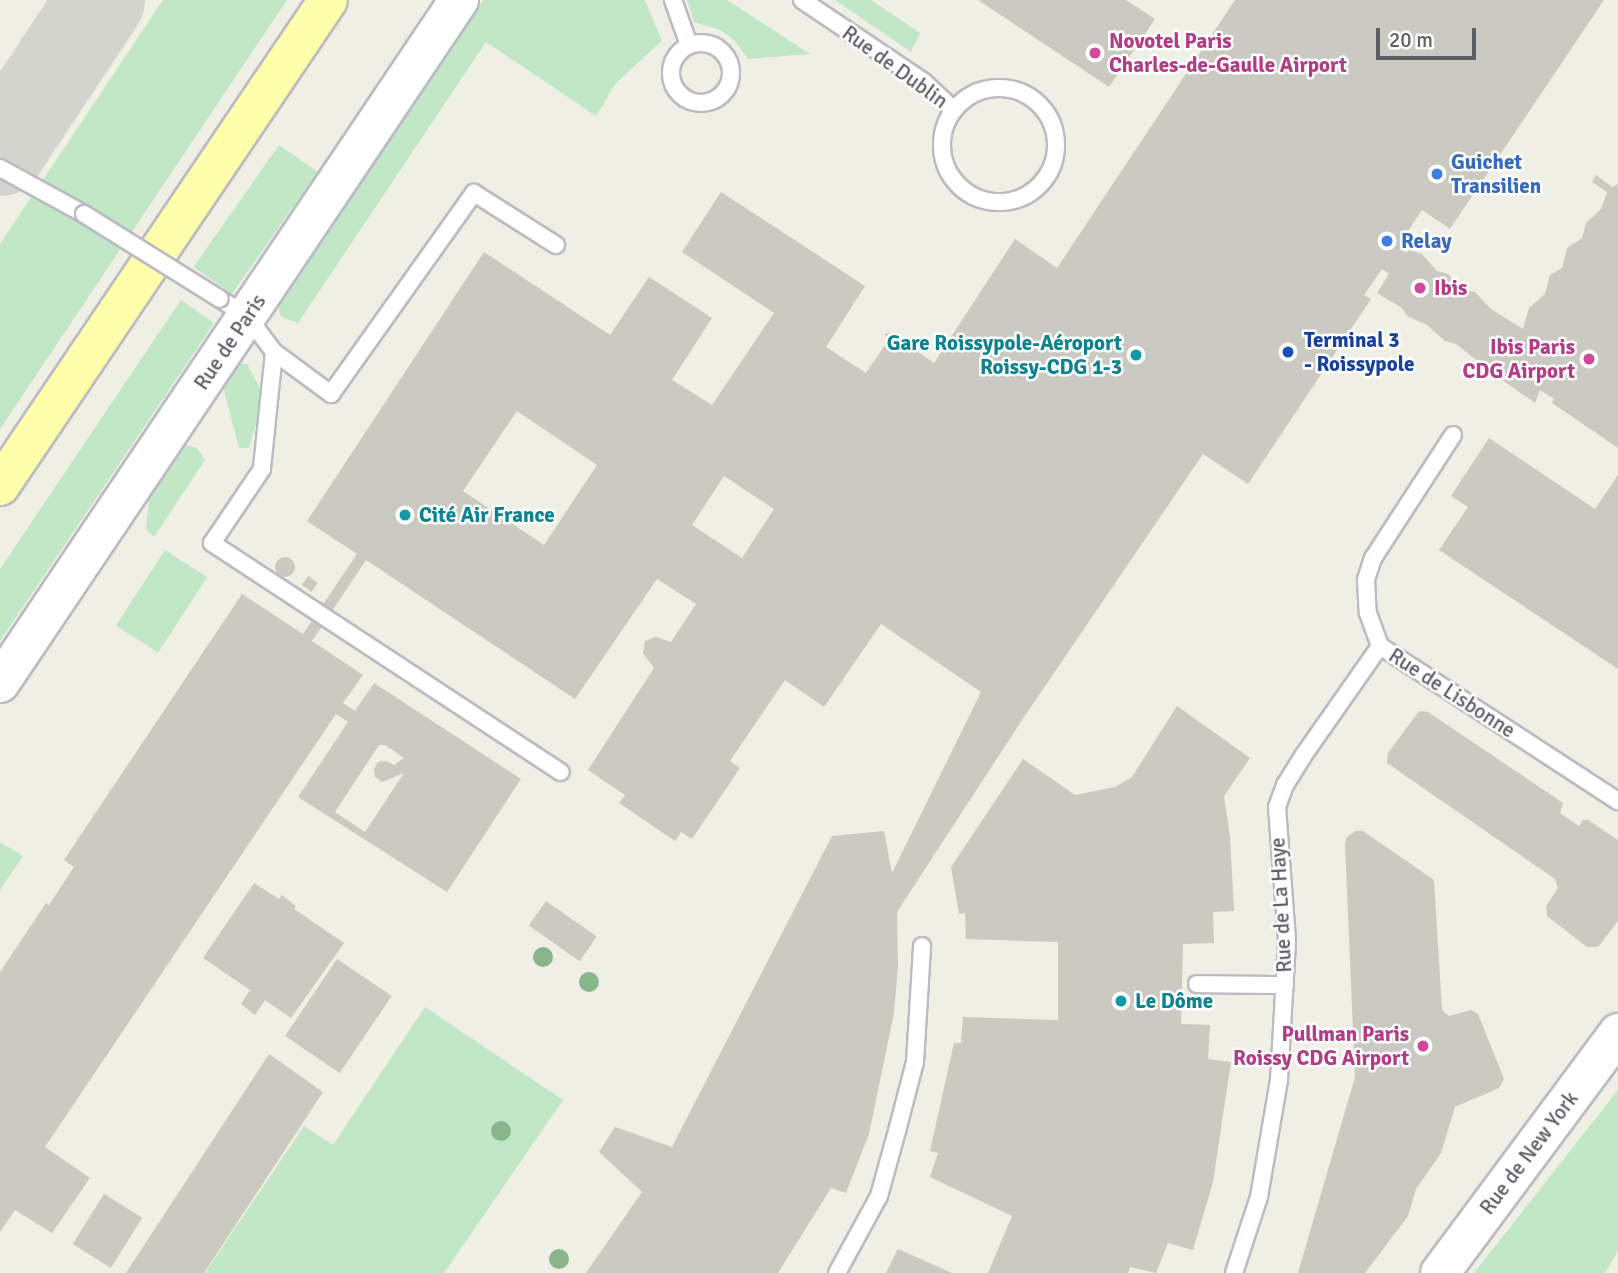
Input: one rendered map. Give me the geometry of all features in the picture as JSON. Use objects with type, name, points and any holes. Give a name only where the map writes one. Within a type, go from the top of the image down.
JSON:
[{"type":"main road","points":[[0,486],[328,0]]},
{"type":"street","name":"Rue de Paris","points":[[0,683],[233,308],[458,0]]},
{"type":"street","name":"Rue de New York","points":[[1440,1273],[1618,1033]]},
{"type":"lane","points":[[673,0],[689,45]]},
{"type":"lane","name":"Rue de Dublin","points":[[802,0],[924,82],[954,110]]},
{"type":"lane","points":[[1001,88],[1019,91],[1034,100],[1046,113],[1055,138],[1052,165],[1043,180],[1030,192],[1014,200],[996,202],[978,199],[963,190],[951,177],[943,160],[941,143],[945,125],[954,110],[967,98],[983,90],[1001,88]]},
{"type":"lane","points":[[0,168],[83,214],[233,308],[274,352],[331,394],[474,193],[556,246]]},
{"type":"lane","points":[[274,352],[262,469],[212,542],[560,772]]},
{"type":"lane","name":"Rue de Lisbonne","points":[[1452,435],[1373,558],[1366,580],[1368,613],[1380,646],[1618,802]]},
{"type":"lane","name":"Rue de La Haye","points":[[1234,1273],[1259,1197],[1279,1080],[1287,940],[1277,807],[1285,785],[1303,756],[1380,646]]},
{"type":"lane","points":[[837,1273],[879,1196],[897,1132],[915,1062],[922,946]]},
{"type":"lane","points":[[1196,984],[1284,985]]},
{"type":"green space","points":[[163,0],[287,0],[0,429],[0,244]]},
{"type":"green space","points":[[483,0],[645,0],[662,41],[616,83],[596,116],[486,42],[298,323],[281,317],[278,306]]},
{"type":"green space","points":[[687,0],[727,0],[810,54],[748,59],[734,40],[720,30],[694,22]]},
{"type":"green space","points":[[835,0],[871,0],[920,33],[911,52]]},
{"type":"green space","points":[[279,145],[318,172],[232,294],[194,267]]},
{"type":"green space","points":[[181,300],[214,323],[0,641],[0,569]]},
{"type":"green space","points":[[235,364],[247,364],[264,396],[249,448],[239,448],[222,383]]},
{"type":"green space","points":[[186,445],[197,448],[205,460],[154,537],[146,529],[149,500]]},
{"type":"green space","points":[[165,550],[207,577],[158,653],[116,625]]},
{"type":"green space","points":[[0,842],[23,856],[0,890]]},
{"type":"green space","points":[[425,1007],[563,1100],[444,1273],[205,1273],[304,1126],[333,1145]]},
{"type":"green space","points":[[1618,1090],[1618,1251],[1605,1273],[1474,1273]]},
{"type":"building","name":"Novotel Paris Charles-de-Gaulle Airport","points":[[978,0],[1126,0],[1155,19],[1109,87]]},
{"type":"building","points":[[1235,0],[1604,0],[1450,229],[1422,210],[1400,243],[1405,253],[1410,250],[1422,254],[1437,271],[1448,274],[1461,290],[1475,292],[1491,309],[1523,329],[1529,308],[1545,294],[1550,275],[1562,268],[1567,248],[1582,238],[1586,223],[1601,209],[1607,192],[1592,182],[1596,175],[1612,187],[1618,184],[1618,448],[1552,403],[1554,399],[1540,390],[1535,403],[1495,375],[1491,370],[1495,365],[1475,359],[1456,344],[1445,341],[1427,325],[1407,316],[1402,308],[1377,293],[1389,274],[1382,269],[1364,295],[1371,299],[1248,484],[1203,454],[1022,720],[897,912],[898,966],[894,1013],[869,1134],[846,1193],[831,1188],[778,1273],[586,1273],[642,1192],[599,1152],[615,1127],[672,1147],[832,836],[884,831],[892,873],[981,692],[881,624],[824,707],[785,680],[730,761],[740,768],[692,839],[681,832],[675,841],[619,803],[625,795],[588,770],[654,668],[643,653],[645,641],[656,637],[671,642],[696,604],[657,579],[575,699],[366,560],[312,641],[363,675],[343,703],[355,711],[374,683],[521,779],[447,892],[298,797],[348,722],[336,714],[45,1147],[90,1178],[52,1233],[15,1210],[0,1232],[0,972],[46,903],[49,905],[74,867],[64,860],[242,594],[303,634],[357,554],[307,521],[484,252],[610,335],[649,277],[712,318],[672,380],[712,405],[774,313],[682,252],[721,192],[865,286],[826,347],[866,373],[887,342],[885,334],[890,333],[934,363],[1015,239],[1057,268]],"holes":[[[517,411],[597,465],[544,545],[463,491]],[[724,476],[774,509],[742,558],[692,525]],[[379,745],[385,745],[404,758],[394,765],[386,761],[378,762],[374,769],[375,777],[382,782],[404,773],[365,832],[335,812]]]},
{"type":"building","points":[[1489,438],[1595,509],[1618,475],[1618,669],[1439,550],[1468,507],[1451,496]]},
{"type":"building","points":[[285,557],[292,560],[295,567],[292,574],[285,577],[278,574],[275,567],[278,560]]},
{"type":"building","points":[[308,576],[318,583],[312,592],[302,585]]},
{"type":"building","name":"Le Dôme","points":[[1177,706],[1250,758],[1224,796],[1230,837],[1234,911],[1213,912],[1214,943],[1183,944],[1181,1024],[1210,1025],[1208,1059],[1231,1062],[1213,1182],[1193,1250],[1168,1243],[1156,1273],[1130,1267],[1128,1273],[988,1273],[1012,1216],[930,1177],[938,1153],[930,1151],[954,1043],[961,1043],[963,1017],[1058,1020],[1058,942],[966,939],[965,913],[959,914],[951,867],[1023,759],[1075,795],[1115,787],[1132,777]]},
{"type":"building","points":[[1419,711],[1428,712],[1563,803],[1560,813],[1579,826],[1583,820],[1588,820],[1618,840],[1618,921],[1598,947],[1587,947],[1547,916],[1546,906],[1558,888],[1555,879],[1387,763],[1388,753]]},
{"type":"building","name":"Pullman Paris Roissy CDG Airport","points":[[1355,831],[1363,831],[1434,880],[1442,1010],[1449,1016],[1471,1010],[1478,1014],[1504,1079],[1499,1088],[1455,1107],[1441,1153],[1416,1189],[1408,1216],[1365,1273],[1298,1273],[1355,1077],[1345,844],[1346,838]]},
{"type":"building","points":[[254,883],[279,899],[282,895],[296,906],[294,909],[344,943],[291,1018],[265,1000],[255,1015],[241,1004],[250,990],[203,958]]},
{"type":"building","points":[[546,901],[597,937],[580,961],[529,926]]},
{"type":"building","points":[[337,959],[392,996],[340,1073],[285,1036]]},
{"type":"building","points":[[269,1054],[323,1092],[204,1273],[126,1273]]},
{"type":"building","points":[[104,1194],[142,1218],[111,1268],[73,1244]]},
{"type":"building","points":[[898,1249],[952,1273],[886,1273]]},
{"type":"taxiway","points":[[0,151],[100,0]]},
{"type":"place","name":"Novotel Paris Charles-de-Gaulle Airport","points":[[1095,53]]},
{"type":"place","name":"Guichet Transilien","points":[[1437,174]]},
{"type":"place","name":"Relay","points":[[1387,241]]},
{"type":"place","name":"Ibis","points":[[1420,288]]},
{"type":"place","name":"Terminal 3 - Roissypole","points":[[1288,352]]},
{"type":"place","name":"Gare Roissypole-Aéroport Roissy-CDG 1-3","points":[[1136,355]]},
{"type":"place","name":"Ibis Paris CDG Airport","points":[[1589,359]]},
{"type":"place","name":"Cité Air France","points":[[405,515]]},
{"type":"place","name":"Le Dôme","points":[[1121,1001]]},
{"type":"place","name":"Pullman Paris Roissy CDG Airport","points":[[1423,1046]]}]
